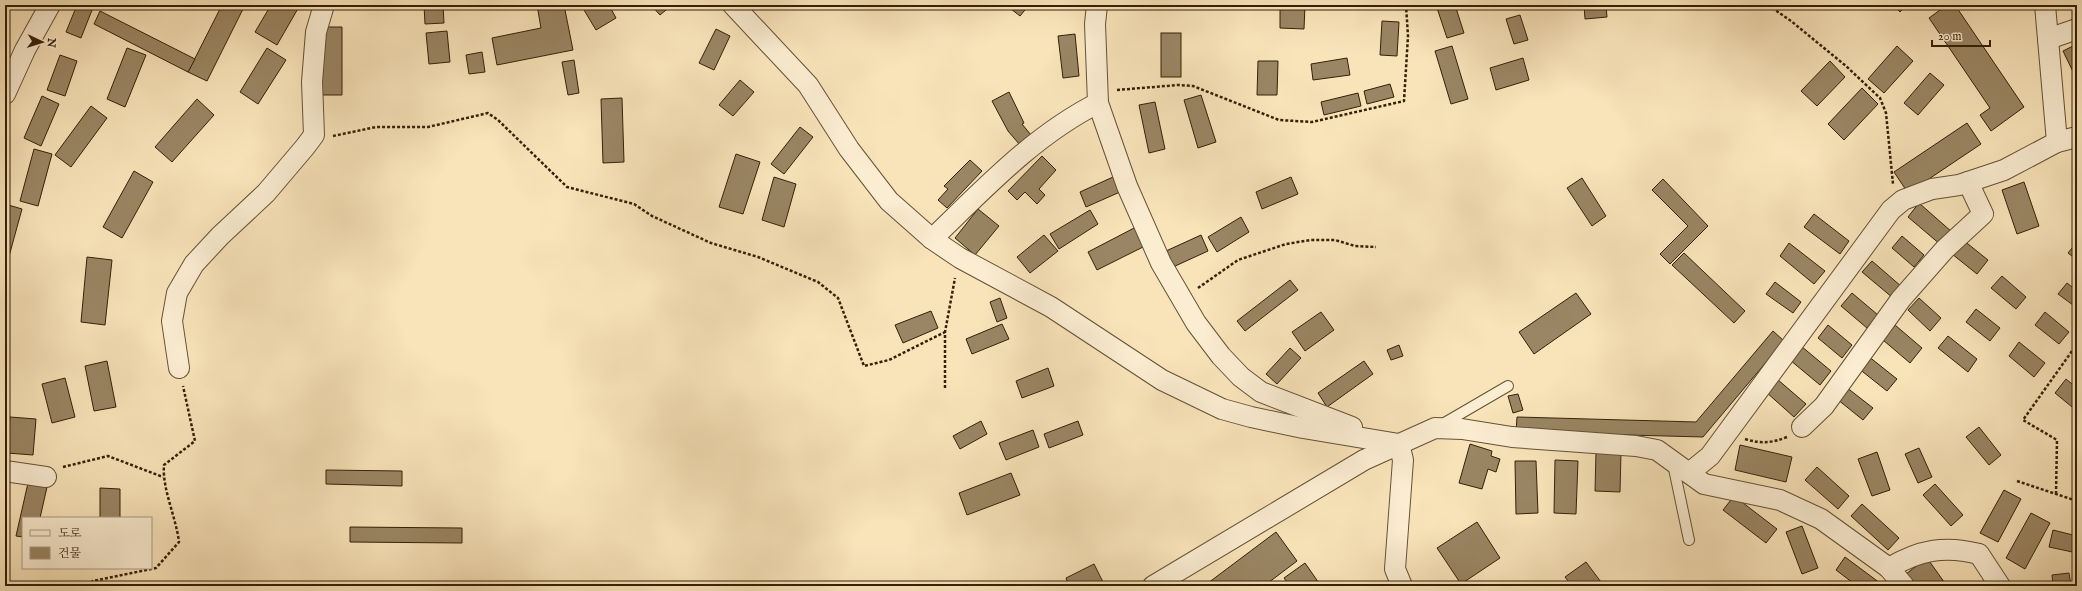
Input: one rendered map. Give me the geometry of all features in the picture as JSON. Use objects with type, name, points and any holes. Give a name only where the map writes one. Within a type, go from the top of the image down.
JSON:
[{"type":"street","points":[[5,94],[25,50],[50,5]]},
{"type":"street","points":[[179,368],[172,321],[177,293],[194,264],[220,236],[266,193],[305,148],[314,134],[312,82],[316,32],[324,5]]},
{"type":"street","points":[[733,5],[808,85],[849,149],[889,201],[932,239],[960,258],[1051,307],[1162,380],[1222,408],[1251,417],[1303,428],[1399,444]]},
{"type":"street","points":[[1097,5],[1095,24],[1098,97],[1127,186],[1161,263],[1196,323],[1241,378],[1261,392],[1307,411],[1399,444]]},
{"type":"street","points":[[2045,5],[2057,142]]},
{"type":"street","points":[[2048,39],[2077,29]]},
{"type":"street","points":[[932,239],[1005,168],[1098,97]]},
{"type":"street","points":[[1689,473],[1710,456],[1895,207],[1903,200],[1932,189],[1968,182],[2004,170],[2057,142],[2077,137]]},
{"type":"street","points":[[1802,427],[1824,406],[1901,299],[1945,249],[1983,214],[1968,182]]},
{"type":"street","points":[[1152,586],[1313,488],[1364,460],[1436,428],[1462,429],[1512,437],[1636,446],[1657,450],[1704,484],[1780,500],[1821,519],[1889,568],[1904,586]]},
{"type":"street","points":[[1399,444],[1403,460],[1395,569],[1402,586]]},
{"type":"street","points":[[5,471],[46,476]]},
{"type":"street","points":[[1889,568],[1909,556],[1932,550],[1964,550],[1979,554],[2000,586]]},
{"type":"lane","points":[[1436,428],[1508,386]]},
{"type":"lane","points":[[1673,462],[1690,540]]},
{"type":"path","points":[[1098,97],[1152,86],[1193,86],[1279,120],[1312,122],[1404,101],[1408,36],[1406,5]]},
{"type":"path","points":[[1768,5],[1792,21],[1846,66],[1880,98],[1886,113],[1895,207]]},
{"type":"path","points":[[314,134],[325,138],[376,127],[428,127],[488,113],[498,120],[567,187],[634,204],[652,216],[712,243],[758,257],[818,282],[838,298],[864,366],[889,360],[945,332]]},
{"type":"path","points":[[1182,299],[1238,260],[1286,244],[1311,240],[1335,240],[1355,246],[1376,247]]},
{"type":"path","points":[[945,388],[945,332],[960,258]]},
{"type":"path","points":[[2056,494],[2057,440],[2022,420],[2077,344]]},
{"type":"path","points":[[152,569],[156,568],[179,542],[170,500],[163,477],[164,465],[195,441],[179,368]]},
{"type":"path","points":[[1726,434],[1756,442],[1773,443],[1789,436],[1802,427]]},
{"type":"path","points":[[46,476],[48,470],[108,456],[163,477]]},
{"type":"path","points":[[2017,481],[2077,502]]},
{"type":"path","points":[[88,586],[93,581],[151,569]]},
{"type":"building","points":[[77,5],[94,5],[81,38],[66,32]]},
{"type":"building","points":[[222,5],[245,5],[207,81],[188,72]]},
{"type":"building","points":[[271,5],[300,5],[277,45],[255,32]]},
{"type":"building","points":[[424,5],[443,5],[444,23],[425,24]]},
{"type":"building","points":[[537,5],[564,5],[573,50],[497,65],[492,38],[541,28]]},
{"type":"building","points":[[581,5],[609,5],[616,18],[596,30]]},
{"type":"building","points":[[651,5],[672,5],[660,15]]},
{"type":"building","points":[[1006,5],[1029,5],[1020,16]]},
{"type":"building","points":[[1280,5],[1305,5],[1304,29],[1280,28]]},
{"type":"building","points":[[1436,5],[1455,5],[1464,33],[1447,38]]},
{"type":"building","points":[[1584,5],[1606,5],[1607,17],[1585,19]]},
{"type":"building","points":[[1893,5],[1906,5],[1900,12]]},
{"type":"building","points":[[1947,5],[1955,5],[2024,107],[1991,131],[1980,115],[1990,108],[1929,18]]},
{"type":"building","points":[[100,11],[195,59],[188,72],[94,24]]},
{"type":"building","points":[[1520,15],[1528,40],[1514,44],[1506,19]]},
{"type":"building","points":[[1382,21],[1399,22],[1397,56],[1380,55]]},
{"type":"building","points":[[322,27],[342,27],[342,95],[321,95]]},
{"type":"building","points":[[716,29],[730,36],[714,70],[699,63]]},
{"type":"building","points":[[447,31],[450,62],[429,64],[426,33]]},
{"type":"building","points":[[1161,33],[1181,33],[1181,77],[1161,77]]},
{"type":"building","points":[[1075,34],[1079,76],[1063,78],[1058,36]]},
{"type":"building","points":[[2077,44],[2077,80],[2063,51]]},
{"type":"building","points":[[1452,46],[1468,99],[1451,104],[1435,51]]},
{"type":"building","points":[[1897,46],[1913,61],[1884,93],[1868,79]]},
{"type":"building","points":[[127,48],[146,55],[125,107],[107,99]]},
{"type":"building","points":[[267,48],[286,60],[258,104],[240,92]]},
{"type":"building","points":[[482,52],[485,72],[469,74],[466,55]]},
{"type":"building","points":[[60,55],[77,61],[65,96],[47,90]]},
{"type":"building","points":[[1347,58],[1350,75],[1313,80],[1311,64]]},
{"type":"building","points":[[1523,58],[1529,80],[1496,90],[1490,68]]},
{"type":"building","points":[[574,60],[579,93],[568,95],[562,62]]},
{"type":"building","points":[[1258,61],[1278,61],[1277,95],[1257,95]]},
{"type":"building","points":[[1830,61],[1845,77],[1817,106],[1801,91]]},
{"type":"building","points":[[1930,73],[1944,85],[1918,115],[1904,103]]},
{"type":"building","points":[[740,80],[754,92],[733,116],[719,105]]},
{"type":"building","points":[[1390,84],[1394,97],[1367,104],[1364,91]]},
{"type":"building","points":[[1862,88],[1878,104],[1844,140],[1828,124]]},
{"type":"building","points":[[1009,92],[1024,123],[1022,124],[1031,135],[1020,145],[1008,131],[992,101]]},
{"type":"building","points":[[1358,93],[1361,106],[1324,115],[1321,102]]},
{"type":"building","points":[[1201,95],[1216,142],[1198,148],[1184,100]]},
{"type":"building","points":[[42,96],[59,104],[41,146],[24,138]]},
{"type":"building","points":[[622,98],[624,162],[603,163],[601,99]]},
{"type":"building","points":[[197,99],[214,115],[172,162],[155,147]]},
{"type":"building","points":[[1155,102],[1165,149],[1149,153],[1139,105]]},
{"type":"building","points":[[91,106],[107,118],[71,167],[55,155]]},
{"type":"building","points":[[1967,123],[1981,144],[1908,193],[1894,172]]},
{"type":"building","points":[[800,127],[813,137],[784,174],[771,164]]},
{"type":"building","points":[[34,149],[52,154],[38,206],[20,201]]},
{"type":"building","points":[[736,154],[760,162],[743,214],[719,207]]},
{"type":"building","points":[[1042,156],[1056,170],[1039,189],[1045,195],[1037,204],[1025,192],[1017,200],[1008,191]]},
{"type":"building","points":[[970,160],[982,171],[947,208],[938,200],[948,189],[944,186]]},
{"type":"building","points":[[2074,166],[2077,166],[2077,207]]},
{"type":"building","points":[[134,171],[153,182],[122,238],[103,227]]},
{"type":"building","points":[[774,177],[796,184],[784,227],[762,220]]},
{"type":"building","points":[[1113,177],[1120,192],[1086,207],[1080,192]]},
{"type":"building","points":[[1291,177],[1298,194],[1262,209],[1256,192]]},
{"type":"building","points":[[1582,178],[1606,216],[1592,226],[1567,188]]},
{"type":"building","points":[[1663,179],[1708,226],[1670,264],[1660,254],[1688,226],[1652,190]]},
{"type":"building","points":[[2024,182],[2039,226],[2017,234],[2002,190]]},
{"type":"building","points":[[1919,203],[1952,232],[1941,245],[1908,217]]},
{"type":"building","points":[[5,204],[22,209],[5,271]]},
{"type":"building","points":[[978,209],[999,226],[975,255],[955,238]]},
{"type":"building","points":[[1090,210],[1098,224],[1059,249],[1050,234]]},
{"type":"building","points":[[1814,214],[1849,241],[1840,254],[1804,227]]},
{"type":"building","points":[[1241,217],[1249,232],[1217,252],[1208,237]]},
{"type":"building","points":[[1136,227],[1145,246],[1097,270],[1088,252]]},
{"type":"building","points":[[1044,235],[1058,251],[1030,273],[1017,257]]},
{"type":"building","points":[[1201,235],[1208,251],[1173,267],[1166,251]]},
{"type":"building","points":[[1902,236],[1924,255],[1914,267],[1892,248]]},
{"type":"building","points":[[1963,240],[1988,260],[1977,274],[1952,254]]},
{"type":"building","points":[[2077,242],[2077,260],[2068,253]]},
{"type":"building","points":[[1789,243],[1825,271],[1814,284],[1780,256]]},
{"type":"building","points":[[1684,253],[1745,311],[1734,323],[1672,265]]},
{"type":"building","points":[[87,257],[112,260],[105,325],[81,322]]},
{"type":"building","points":[[1872,261],[1902,287],[1893,298],[1862,272]]},
{"type":"building","points":[[2002,276],[2026,297],[2016,309],[1991,288]]},
{"type":"building","points":[[1290,280],[1298,290],[1245,331],[1237,321]]},
{"type":"building","points":[[1775,282],[1801,302],[1793,313],[1766,294]]},
{"type":"building","points":[[2067,283],[2077,291],[2077,308],[2058,294]]},
{"type":"building","points":[[1576,293],[1591,314],[1534,354],[1519,332]]},
{"type":"building","points":[[1852,293],[1878,315],[1867,328],[1841,306]]},
{"type":"building","points":[[1000,298],[1007,318],[997,322],[990,302]]},
{"type":"building","points":[[1919,298],[1941,318],[1930,331],[1908,310]]},
{"type":"building","points":[[1976,309],[2000,328],[1990,341],[1966,322]]},
{"type":"building","points":[[931,311],[938,328],[903,343],[895,325]]},
{"type":"building","points":[[1321,312],[1334,330],[1305,351],[1292,332]]},
{"type":"building","points":[[2045,312],[2069,332],[2059,344],[2035,325]]},
{"type":"building","points":[[1002,324],[1009,339],[972,354],[966,339]]},
{"type":"building","points":[[1828,325],[1852,345],[1842,358],[1818,338]]},
{"type":"building","points":[[1895,325],[1922,348],[1910,363],[1883,340]]},
{"type":"building","points":[[1773,331],[1784,341],[1703,437],[1516,432],[1517,417],[1696,422]]},
{"type":"building","points":[[1948,336],[1977,359],[1968,372],[1938,348]]},
{"type":"building","points":[[2019,342],[2045,363],[2034,377],[2009,356]]},
{"type":"building","points":[[1399,345],[1403,356],[1391,360],[1387,350]]},
{"type":"building","points":[[1801,346],[1831,371],[1820,385],[1790,360]]},
{"type":"building","points":[[1290,348],[1301,358],[1277,384],[1266,374]]},
{"type":"building","points":[[1868,356],[1897,379],[1887,391],[1858,368]]},
{"type":"building","points":[[107,361],[116,407],[94,411],[85,366]]},
{"type":"building","points":[[1364,361],[1373,374],[1327,407],[1318,393]]},
{"type":"building","points":[[1048,368],[1054,386],[1022,398],[1016,381]]},
{"type":"building","points":[[65,378],[75,417],[52,423],[42,384]]},
{"type":"building","points":[[1777,379],[1806,404],[1794,417],[1766,392]]},
{"type":"building","points":[[2066,379],[2077,388],[2077,411],[2055,393]]},
{"type":"building","points":[[1846,387],[1873,408],[1863,420],[1837,399]]},
{"type":"building","points":[[1518,394],[1523,410],[1513,413],[1508,396]]},
{"type":"building","points":[[10,417],[36,419],[33,455],[7,453]]},
{"type":"building","points":[[981,421],[987,434],[960,449],[953,436]]},
{"type":"building","points":[[1078,421],[1083,435],[1049,448],[1044,434]]},
{"type":"building","points":[[1979,427],[2001,455],[1989,465],[1966,437]]},
{"type":"building","points":[[1033,430],[1039,447],[1006,460],[999,443]]},
{"type":"building","points":[[1470,444],[1492,451],[1491,456],[1500,459],[1496,472],[1488,469],[1482,489],[1459,483]]},
{"type":"building","points":[[1740,445],[1792,457],[1786,482],[1735,470]]},
{"type":"building","points":[[1919,448],[1932,477],[1918,483],[1905,454]]},
{"type":"building","points":[[1596,452],[1621,452],[1620,492],[1595,491]]},
{"type":"building","points":[[1877,452],[1890,490],[1872,496],[1858,459]]},
{"type":"building","points":[[1555,460],[1578,461],[1576,514],[1554,513]]},
{"type":"building","points":[[1515,461],[1536,461],[1538,513],[1516,514]]},
{"type":"building","points":[[1817,467],[1849,496],[1838,509],[1805,480]]},
{"type":"building","points":[[326,470],[402,471],[402,486],[326,484]]},
{"type":"building","points":[[1011,473],[1020,495],[967,515],[959,493]]},
{"type":"building","points":[[28,483],[47,487],[40,517],[22,517],[22,537],[16,536]]},
{"type":"building","points":[[1935,484],[1963,515],[1951,526],[1923,495]]},
{"type":"building","points":[[100,488],[120,489],[120,517],[100,517]]},
{"type":"building","points":[[2004,490],[2021,499],[1998,542],[1980,533]]},
{"type":"building","points":[[1734,496],[1777,529],[1766,543],[1723,510]]},
{"type":"building","points":[[1862,504],[1899,538],[1888,550],[1851,516]]},
{"type":"building","points":[[2031,513],[2050,523],[2025,569],[2006,558]]},
{"type":"building","points":[[1477,522],[1500,558],[1461,584],[1437,548]]},
{"type":"building","points":[[1802,526],[1818,568],[1802,574],[1786,532]]},
{"type":"building","points":[[350,527],[462,528],[462,543],[350,542]]},
{"type":"building","points":[[2053,530],[2077,536],[2077,553],[2049,547]]},
{"type":"building","points":[[1276,532],[1297,561],[1264,586],[1204,586]]},
{"type":"building","points":[[1845,557],[1884,586],[1857,586],[1836,570]]},
{"type":"building","points":[[1927,558],[1947,586],[1914,586],[1906,574]]},
{"type":"building","points":[[1586,562],[1604,586],[1572,586],[1565,577]]},
{"type":"building","points":[[1305,563],[1321,586],[1290,586],[1284,578]]},
{"type":"building","points":[[1094,564],[1105,586],[1069,586],[1066,578]]},
{"type":"building","points":[[2069,573],[2071,586],[2053,586],[2052,575]]}]
